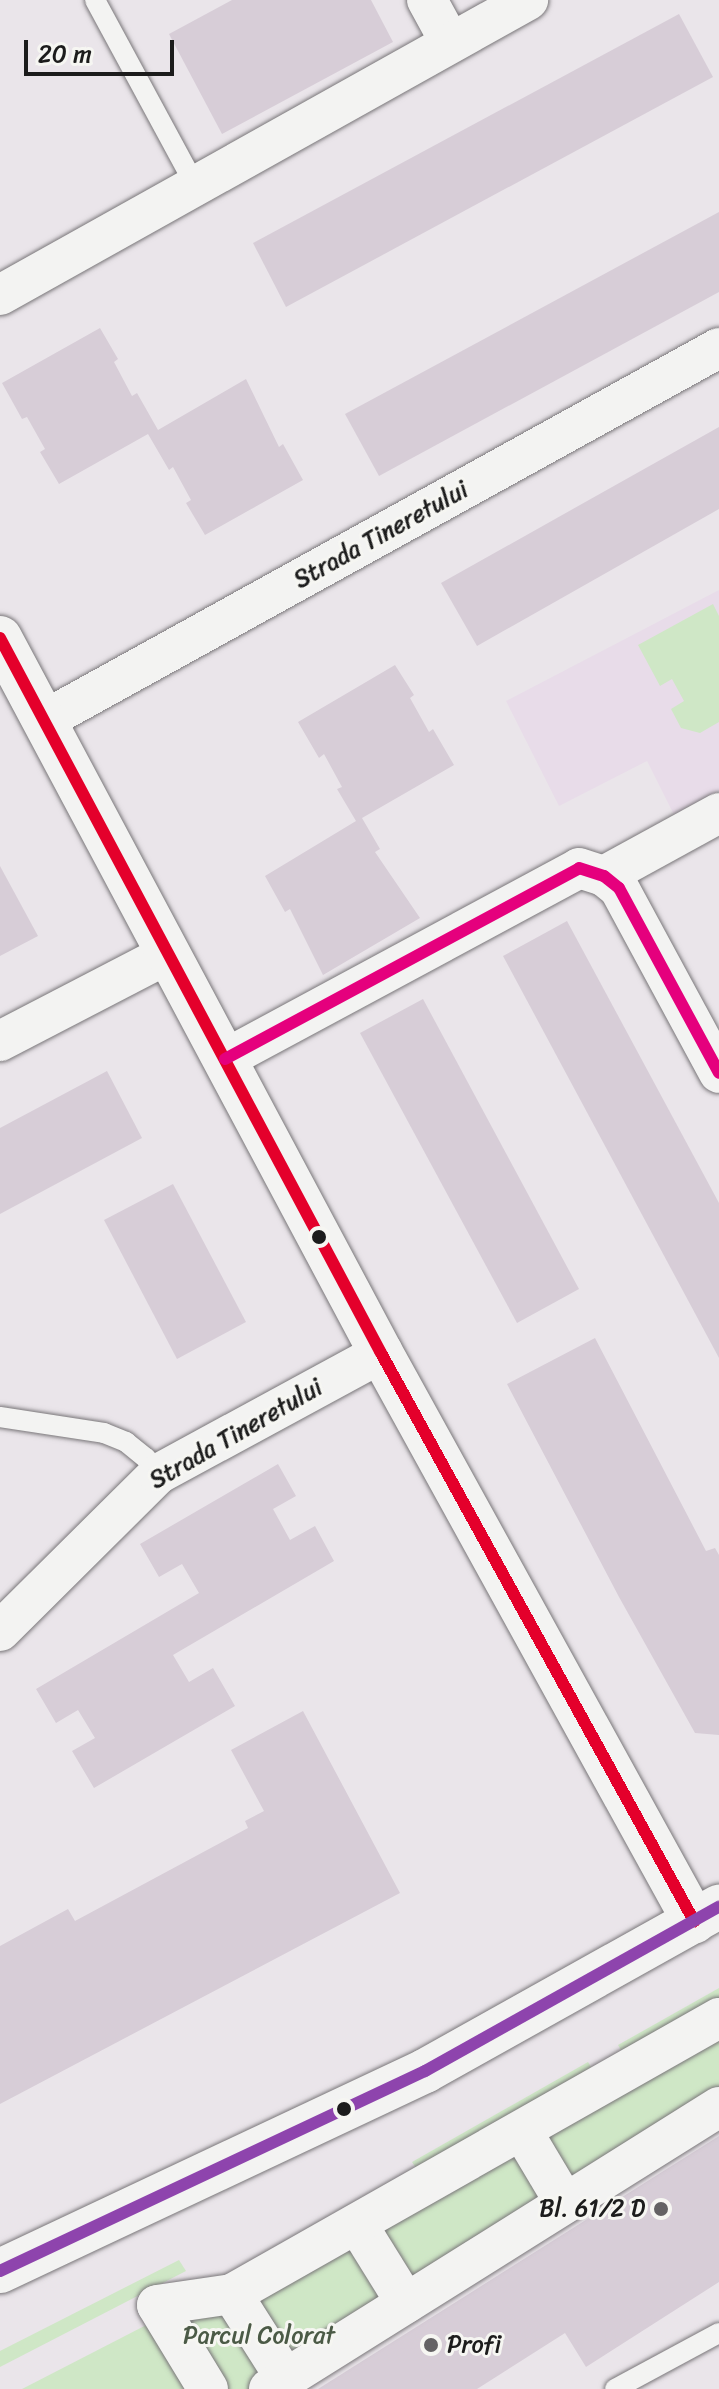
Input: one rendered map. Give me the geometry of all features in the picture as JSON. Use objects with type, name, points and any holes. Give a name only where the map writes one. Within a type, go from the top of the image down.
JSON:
[{"type":"street","points":[[427,0],[450,42]]},
{"type":"street","points":[[0,295],[528,0]]},
{"type":"street","name":"Strada Tineretului","points":[[43,721],[719,348]]},
{"type":"street","points":[[0,638],[381,1353],[707,1914],[425,2071],[0,2271]]},
{"type":"street","points":[[604,876],[719,813]]},
{"type":"street","points":[[225,1059],[579,868],[604,876],[619,888],[719,1073]]},
{"type":"street","points":[[0,1041],[168,954]]},
{"type":"street","name":"Strada Tineretului","points":[[0,1631],[158,1474],[381,1353]]},
{"type":"street","points":[[208,2389],[157,2305],[232,2294],[719,2018]]},
{"type":"street","points":[[232,2294],[277,2384],[719,2107]]},
{"type":"street","points":[[522,2131],[565,2203]]},
{"type":"street","points":[[357,2224],[406,2303]]},
{"type":"lane","points":[[95,0],[195,185]]},
{"type":"lane","points":[[0,1417],[104,1433],[126,1442],[146,1458],[158,1474]]},
{"type":"lane","points":[[615,2389],[719,2333]]},
{"type":"shaded area","points":[[719,590],[719,791],[674,815],[647,761],[559,806],[506,701]]},
{"type":"green space","points":[[713,604],[719,616],[719,722],[700,733],[681,728],[671,709],[684,701],[672,679],[660,686],[638,645]]},
{"type":"green space","points":[[719,1988],[719,2001],[624,2055],[618,2045]]},
{"type":"green space","name":"Parcul Colorat","points":[[719,2018],[719,2107],[269,2389],[208,2389],[157,2305],[232,2294]]},
{"type":"green space","points":[[588,2062],[594,2072],[419,2172],[412,2162]]},
{"type":"green space","points":[[179,2260],[186,2271],[0,2367],[0,2351]]},
{"type":"green space","points":[[156,2320],[193,2389],[22,2389]]},
{"type":"building","points":[[232,0],[371,0],[393,42],[222,134],[169,34]]},
{"type":"building","points":[[679,14],[713,77],[286,307],[253,243]]},
{"type":"building","points":[[719,212],[719,292],[379,476],[345,414]]},
{"type":"building","points":[[100,328],[118,359],[114,362],[132,396],[137,393],[158,430],[246,379],[279,447],[283,444],[303,480],[205,535],[186,503],[191,500],[173,467],[169,470],[148,434],[59,484],[40,452],[45,449],[27,417],[22,419],[2,383]]},
{"type":"building","points":[[719,427],[719,509],[477,646],[441,583]]},
{"type":"building","points":[[395,665],[414,695],[410,698],[429,732],[433,729],[454,765],[362,818],[380,849],[375,852],[420,918],[323,975],[290,909],[285,912],[265,876],[356,821],[337,789],[342,787],[324,754],[319,758],[298,722]]},
{"type":"building","points":[[0,866],[38,936],[0,956]]},
{"type":"building","points":[[567,921],[719,1203],[719,1358],[503,956]]},
{"type":"building","points":[[423,999],[579,1289],[517,1323],[360,1033]]},
{"type":"building","points":[[107,1071],[142,1138],[0,1214],[0,1128]]},
{"type":"building","points":[[173,1184],[246,1322],[177,1359],[104,1220]]},
{"type":"building","points":[[595,1338],[706,1551],[715,1548],[719,1555],[719,1735],[695,1733],[619,1597],[507,1384]]},
{"type":"building","points":[[278,1464],[296,1496],[273,1509],[290,1540],[315,1526],[334,1561],[173,1655],[189,1682],[213,1668],[235,1706],[94,1788],[72,1751],[95,1738],[78,1710],[56,1723],[36,1689],[199,1593],[182,1564],[159,1577],[140,1544]]},
{"type":"building","points":[[303,1711],[400,1893],[0,2104],[0,1946],[68,1909],[75,1921],[248,1828],[245,1821],[264,1811],[231,1750]]},
{"type":"building","name":"Bl. 61/2 D","points":[[719,2136],[719,2282],[586,2367],[565,2333],[477,2389],[318,2389]]},
{"type":"transit line","points":[[0,638],[381,1353],[694,1921]]},
{"type":"transit line","points":[[225,1059],[579,868],[604,876],[619,888],[719,1073]]},
{"type":"transit line","points":[[0,2271],[425,2071],[719,1907]]},
{"type":"place","name":"Bl. 61/2 D","points":[[661,2209]]},
{"type":"place","name":"Profi","points":[[431,2345]]}]
